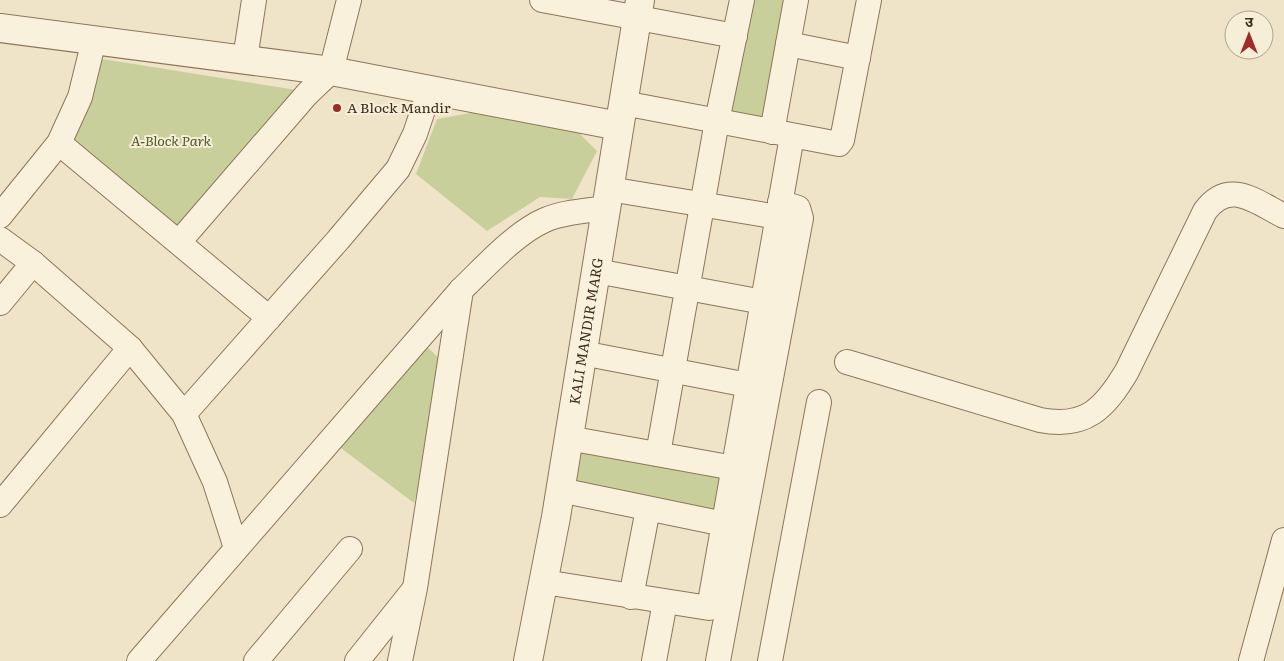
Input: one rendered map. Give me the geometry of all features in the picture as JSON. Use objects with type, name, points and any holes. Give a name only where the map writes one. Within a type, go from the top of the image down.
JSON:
[{"type":"street","points":[[245,59],[254,0]]},
{"type":"street","points":[[179,242],[307,94],[331,70],[349,0]]},
{"type":"street","points":[[542,0],[638,8],[735,36]]},
{"type":"street","points":[[658,454],[717,121],[742,0]]},
{"type":"street","points":[[544,582],[709,608],[779,209],[788,44],[796,0]]},
{"type":"street","points":[[0,28],[331,70],[430,88],[621,115],[717,121],[839,144],[842,140],[869,0]]},
{"type":"street","name":"KALI MANDIR MARG","points":[[528,661],[560,490],[638,8]]},
{"type":"street","points":[[0,216],[59,143],[80,97],[94,40]]},
{"type":"street","points":[[788,44],[858,58]]},
{"type":"street","points":[[184,414],[398,169],[415,134],[430,88]]},
{"type":"street","points":[[59,143],[269,318]]},
{"type":"street","points":[[846,362],[1040,420],[1051,422],[1078,420],[1091,415],[1113,395],[1127,371],[1205,211],[1213,200],[1222,195],[1244,196],[1284,216]]},
{"type":"street","points":[[139,661],[461,290],[496,257],[544,220],[568,214],[607,199],[779,209],[798,208],[801,218],[718,661]]},
{"type":"street","points":[[0,239],[33,263],[130,348],[184,414],[215,482],[236,548]]},
{"type":"street","points":[[0,303],[33,263]]},
{"type":"street","points":[[596,271],[763,302]]},
{"type":"street","points":[[400,661],[415,588],[461,290]]},
{"type":"street","points":[[0,505],[130,348]]},
{"type":"street","points":[[582,353],[748,386]]},
{"type":"street","points":[[770,661],[819,402]]},
{"type":"street","points":[[568,438],[734,468]]},
{"type":"street","points":[[560,490],[724,524]]},
{"type":"street","points":[[631,597],[648,509]]},
{"type":"street","points":[[1251,661],[1284,540]]},
{"type":"street","points":[[256,661],[350,549]]},
{"type":"street","points":[[357,661],[415,588]]},
{"type":"street","points":[[654,661],[665,602]]},
{"type":"green space","points":[[751,0],[790,0],[766,122],[729,115]]},
{"type":"green space","name":"A-Block Park","points":[[96,58],[303,91],[179,242],[64,142]]},
{"type":"green space","points":[[515,105],[579,133],[597,151],[572,199],[540,197],[487,231],[416,174],[437,119]]},
{"type":"green space","points":[[422,342],[450,369],[414,503],[334,443]]},
{"type":"green space","points":[[570,442],[723,468],[712,519],[564,488]]},
{"type":"place","name":"A Block Mandir","points":[[337,108]]}]
